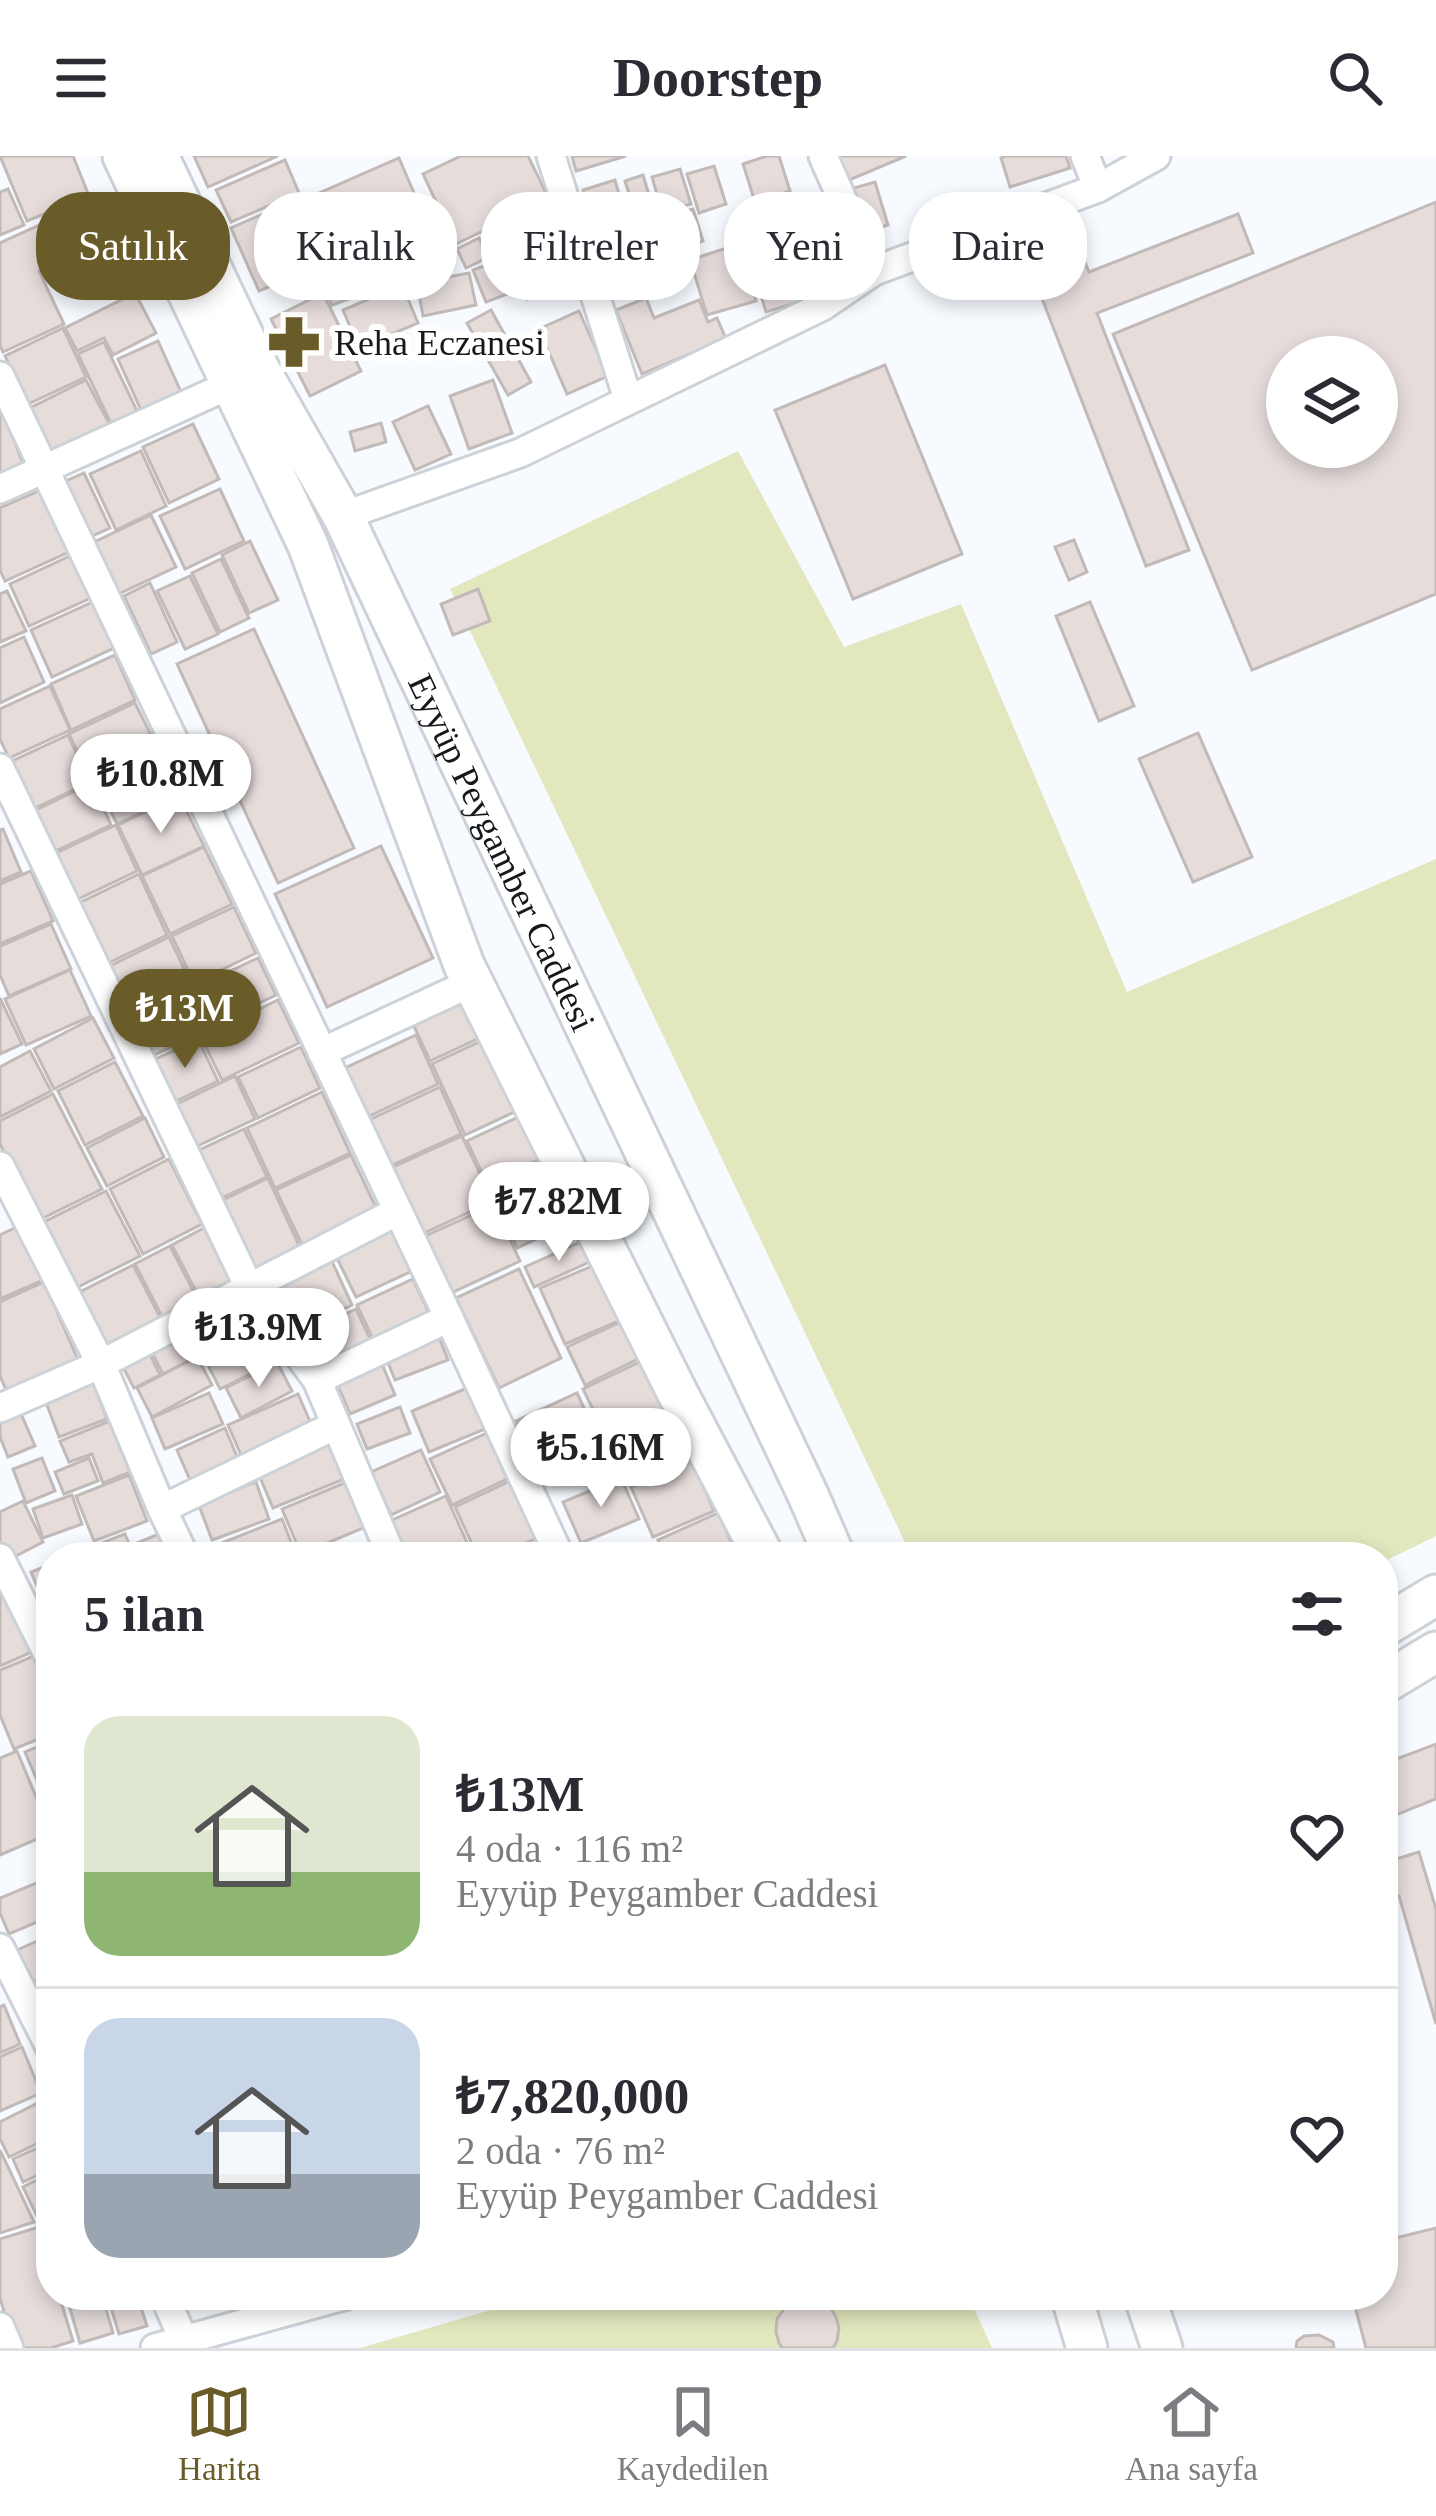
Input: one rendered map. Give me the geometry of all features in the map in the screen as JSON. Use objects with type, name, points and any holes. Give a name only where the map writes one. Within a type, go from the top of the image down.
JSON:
[{"type":"street","name":"Eyyüp Peygamber Caddesi","points":[[123,156],[246,377],[344,516],[828,1542]]},
{"type":"street","name":"Eyyüp Peygamber Caddesi","points":[[158,156],[473,982],[756,1542]]},
{"type":"street","points":[[551,156],[628,399]]},
{"type":"street","points":[[823,156],[839,192]]},
{"type":"street","points":[[1084,156],[1098,188]]},
{"type":"street","points":[[885,267],[1098,188],[1156,156]]},
{"type":"street","points":[[344,516],[520,453],[832,300]]},
{"type":"street","points":[[0,376],[553,1542]]},
{"type":"street","points":[[0,489],[246,377]]},
{"type":"street","points":[[0,768],[250,1289],[316,1380],[386,1542]]},
{"type":"street","points":[[322,1052],[473,982]]},
{"type":"street","points":[[0,1166],[12,1216],[101,1364],[178,1542]]},
{"type":"street","points":[[0,1408],[101,1364],[398,1210]]},
{"type":"street","points":[[316,1380],[449,1318]]},
{"type":"street","points":[[162,1509],[336,1424]]},
{"type":"street","points":[[0,1558],[36,1630]]},
{"type":"street","points":[[1398,1618],[1436,1595]]},
{"type":"street","points":[[1398,1675],[1436,1652]]},
{"type":"street","points":[[0,1948],[36,2019]]},
{"type":"street","points":[[171,2310],[184,2341]]},
{"type":"street","points":[[155,2348],[292,2310]]},
{"type":"street","points":[[1076,2310],[1087,2348]]},
{"type":"street","points":[[1149,2310],[1162,2348]]},
{"type":"street","points":[[0,2327],[9,2348]]},
{"type":"green space","points":[[738,451],[844,647],[961,604],[1127,992],[1436,859],[1436,1536],[1398,1555],[1398,1542],[905,1542],[450,589]]},
{"type":"green space","points":[[491,2310],[975,2310],[992,2348],[360,2348]]},
{"type":"building","points":[[0,156],[73,156],[87,192],[36,192],[36,217],[27,221]]},
{"type":"building","points":[[194,156],[278,156],[208,187]]},
{"type":"building","points":[[461,156],[528,156],[546,192],[481,192],[481,232],[457,244],[457,192],[431,192],[423,174]]},
{"type":"building","points":[[572,156],[626,156],[576,171]]},
{"type":"building","points":[[779,156],[790,191],[752,192],[743,164]]},
{"type":"building","points":[[830,156],[906,156],[842,183]]},
{"type":"building","points":[[1066,156],[1070,168],[1010,187],[1001,158]]},
{"type":"building","points":[[399,158],[414,192],[321,192]]},
{"type":"building","points":[[285,160],[299,192],[254,192],[254,212],[231,222],[230,192],[216,190]]},
{"type":"building","points":[[714,166],[724,205],[700,213],[700,192],[693,192],[687,174]]},
{"type":"building","points":[[680,169],[687,192],[656,192],[652,177]]},
{"type":"building","points":[[643,175],[648,192],[629,192],[625,181]]},
{"type":"building","points":[[615,180],[618,192],[584,192]]},
{"type":"building","points":[[875,182],[878,192],[848,192]]},
{"type":"building","points":[[8,189],[24,225],[0,235],[0,192]]},
{"type":"building","points":[[1436,202],[1436,594],[1252,670],[1113,334]]},
{"type":"building","points":[[1238,214],[1253,253],[1097,313],[1189,550],[1146,566],[1043,300],[1087,300],[1087,267],[1089,272]]},
{"type":"building","points":[[254,218],[254,280],[231,228]]},
{"type":"building","points":[[36,227],[36,300],[53,300],[64,324],[3,352],[0,345],[0,243]]},
{"type":"building","points":[[479,238],[481,261],[466,268],[457,249]]},
{"type":"building","points":[[724,249],[724,300],[756,301],[707,315],[700,292],[700,257]]},
{"type":"building","points":[[481,267],[481,290],[473,270]]},
{"type":"building","points":[[469,273],[476,305],[423,316],[420,300],[457,300],[457,275]]},
{"type":"building","points":[[121,300],[139,300],[156,333],[113,355],[104,338],[77,351],[65,328]]},
{"type":"building","points":[[309,300],[326,300],[361,371],[310,396],[271,319]]},
{"type":"building","points":[[367,300],[408,300],[418,323],[359,348],[343,310]]},
{"type":"building","points":[[647,300],[654,318],[699,300],[708,322],[717,318],[726,339],[642,374],[616,310]]},
{"type":"building","points":[[762,300],[803,301],[766,312]]},
{"type":"building","points":[[491,310],[531,382],[508,395],[467,323]]},
{"type":"building","points":[[579,311],[608,376],[567,394],[539,329]]},
{"type":"building","points":[[63,328],[86,377],[28,404],[5,356]]},
{"type":"building","points":[[158,341],[181,392],[141,410],[118,359]]},
{"type":"building","points":[[104,342],[140,417],[114,430],[78,354]]},
{"type":"building","points":[[885,365],[962,554],[853,599],[775,410]]},
{"type":"building","points":[[86,380],[112,429],[53,458],[28,409]]},
{"type":"building","points":[[493,380],[512,433],[469,449],[450,396]]},
{"type":"building","points":[[428,406],[451,454],[415,470],[393,422]]},
{"type":"building","points":[[4,413],[25,469],[0,478],[0,415]]},
{"type":"building","points":[[381,423],[386,442],[355,451],[350,432]]},
{"type":"building","points":[[193,424],[219,479],[169,503],[143,447]]},
{"type":"building","points":[[141,451],[166,506],[116,530],[90,474]]},
{"type":"building","points":[[84,473],[110,528],[92,536],[66,481]]},
{"type":"building","points":[[220,489],[244,541],[185,569],[160,516]]},
{"type":"building","points":[[41,490],[69,552],[5,581],[0,570],[0,508]]},
{"type":"building","points":[[151,515],[176,567],[114,596],[90,544]]},
{"type":"building","points":[[1074,540],[1087,572],[1069,580],[1055,547]]},
{"type":"building","points":[[250,541],[278,600],[249,613],[222,555]]},
{"type":"building","points":[[74,554],[93,597],[29,626],[10,584]]},
{"type":"building","points":[[221,559],[249,618],[220,632],[192,573]]},
{"type":"building","points":[[190,576],[218,634],[185,649],[157,591]]},
{"type":"building","points":[[150,583],[177,642],[151,654],[124,596]]},
{"type":"building","points":[[478,589],[490,621],[453,635],[441,604]]},
{"type":"building","points":[[7,591],[26,631],[0,642],[0,594]]},
{"type":"building","points":[[95,601],[116,647],[52,677],[31,630]]},
{"type":"building","points":[[1090,602],[1134,706],[1099,721],[1056,616]]},
{"type":"building","points":[[254,629],[354,848],[278,883],[177,664]]},
{"type":"building","points":[[24,637],[44,682],[0,703],[0,648]]},
{"type":"building","points":[[115,655],[135,700],[71,730],[51,684]]},
{"type":"building","points":[[50,686],[70,730],[9,758],[0,739],[0,709]]},
{"type":"building","points":[[135,703],[156,745],[89,777],[69,734]]},
{"type":"building","points":[[1198,733],[1252,857],[1193,882],[1139,759]]},
{"type":"building","points":[[68,735],[90,782],[31,810],[8,763]]},
{"type":"building","points":[[157,749],[179,795],[117,824],[95,778]]},
{"type":"building","points":[[92,783],[111,825],[51,853],[32,812]]},
{"type":"building","points":[[179,796],[204,846],[142,875],[118,825]]},
{"type":"building","points":[[116,825],[137,871],[74,901],[52,855]]},
{"type":"building","points":[[0,830],[21,872],[0,881]]},
{"type":"building","points":[[381,846],[433,958],[327,1007],[275,894]]},
{"type":"building","points":[[204,847],[232,904],[170,934],[142,876]]},
{"type":"building","points":[[31,871],[53,921],[0,944],[0,884]]},
{"type":"building","points":[[139,874],[167,935],[104,965],[75,905]]},
{"type":"building","points":[[234,907],[256,953],[194,983],[172,936]]},
{"type":"building","points":[[51,924],[71,969],[9,996],[0,975],[0,946]]},
{"type":"building","points":[[169,937],[191,983],[129,1012],[108,967]]},
{"type":"building","points":[[258,958],[276,995],[213,1025],[196,987]]},
{"type":"building","points":[[70,970],[91,1016],[26,1045],[5,999]]},
{"type":"building","points":[[192,986],[212,1028],[150,1057],[130,1015]]},
{"type":"building","points":[[473,995],[490,1033],[430,1061],[412,1022]]},
{"type":"building","points":[[0,998],[22,1044],[0,1054]]},
{"type":"building","points":[[278,1000],[299,1043],[222,1080],[201,1037]]},
{"type":"building","points":[[93,1018],[114,1058],[54,1089],[34,1049]]},
{"type":"building","points":[[416,1035],[438,1084],[367,1117],[345,1068]]},
{"type":"building","points":[[492,1036],[525,1107],[465,1135],[432,1064]]},
{"type":"building","points":[[198,1039],[218,1081],[172,1103],[152,1061]]},
{"type":"building","points":[[301,1047],[320,1088],[258,1118],[238,1077]]},
{"type":"building","points":[[30,1051],[51,1091],[0,1117],[0,1067]]},
{"type":"building","points":[[115,1062],[143,1116],[85,1145],[58,1091]]},
{"type":"building","points":[[235,1076],[255,1119],[193,1148],[173,1106]]},
{"type":"building","points":[[440,1087],[461,1134],[390,1166],[369,1120]]},
{"type":"building","points":[[322,1092],[350,1153],[275,1188],[247,1128]]},
{"type":"building","points":[[53,1094],[102,1189],[39,1220],[0,1144],[0,1121]]},
{"type":"building","points":[[527,1113],[547,1156],[487,1184],[467,1141]]},
{"type":"building","points":[[145,1118],[164,1157],[107,1186],[87,1148]]},
{"type":"building","points":[[244,1129],[267,1177],[217,1200],[195,1152]]},
{"type":"building","points":[[462,1136],[493,1201],[422,1234],[391,1168]]},
{"type":"building","points":[[351,1155],[381,1218],[306,1253],[276,1190]]},
{"type":"building","points":[[169,1159],[202,1224],[143,1254],[110,1189]]},
{"type":"building","points":[[548,1159],[577,1220],[517,1248],[489,1187]]},
{"type":"building","points":[[268,1178],[303,1254],[254,1277],[219,1202]]},
{"type":"building","points":[[106,1191],[140,1256],[78,1287],[44,1222]]},
{"type":"building","points":[[494,1205],[520,1261],[449,1294],[423,1237]]},
{"type":"building","points":[[19,1226],[43,1280],[0,1299],[0,1235]]},
{"type":"building","points":[[390,1226],[412,1271],[356,1297],[334,1252]]},
{"type":"building","points":[[204,1228],[235,1289],[203,1305],[172,1245]]},
{"type":"building","points":[[585,1240],[594,1260],[534,1287],[525,1267]]},
{"type":"building","points":[[170,1246],[201,1306],[166,1324],[135,1264]]},
{"type":"building","points":[[330,1257],[352,1305],[299,1330],[277,1283]]},
{"type":"building","points":[[597,1264],[621,1320],[565,1344],[540,1288]]},
{"type":"building","points":[[133,1265],[164,1325],[111,1352],[80,1292]]},
{"type":"building","points":[[519,1269],[561,1358],[499,1388],[456,1298]]},
{"type":"building","points":[[413,1279],[433,1321],[377,1348],[357,1305]]},
{"type":"building","points":[[44,1282],[78,1360],[7,1392],[0,1376],[0,1302]]},
{"type":"building","points":[[245,1301],[276,1361],[220,1389],[190,1329]]},
{"type":"building","points":[[356,1309],[375,1350],[321,1376],[302,1335]]},
{"type":"building","points":[[625,1320],[642,1357],[585,1385],[567,1347]]},
{"type":"building","points":[[183,1327],[198,1356],[163,1374],[148,1345]]},
{"type":"building","points":[[438,1335],[448,1360],[395,1380],[385,1355]]},
{"type":"building","points":[[145,1344],[160,1375],[134,1388],[118,1358]]},
{"type":"building","points":[[197,1357],[212,1385],[152,1417],[137,1388]]},
{"type":"building","points":[[379,1357],[395,1395],[350,1414],[334,1376]]},
{"type":"building","points":[[648,1358],[692,1450],[627,1480],[583,1389]]},
{"type":"building","points":[[277,1362],[292,1391],[241,1418],[226,1388]]},
{"type":"building","points":[[90,1375],[107,1419],[59,1437],[42,1392]]},
{"type":"building","points":[[472,1386],[490,1427],[429,1452],[412,1411]]},
{"type":"building","points":[[209,1393],[223,1424],[165,1449],[152,1418]]},
{"type":"building","points":[[577,1393],[602,1447],[541,1475],[516,1421]]},
{"type":"building","points":[[298,1394],[315,1433],[245,1464],[228,1425]]},
{"type":"building","points":[[400,1407],[410,1433],[367,1449],[357,1424]]},
{"type":"building","points":[[19,1409],[35,1446],[8,1457],[0,1437],[0,1417]]},
{"type":"building","points":[[110,1421],[130,1472],[103,1483],[92,1454],[69,1462],[60,1441]]},
{"type":"building","points":[[225,1428],[238,1459],[190,1480],[177,1450]]},
{"type":"building","points":[[487,1433],[507,1479],[452,1505],[430,1459]]},
{"type":"building","points":[[333,1437],[349,1477],[273,1508],[256,1468]]},
{"type":"building","points":[[421,1450],[440,1492],[391,1515],[371,1472]]},
{"type":"building","points":[[42,1458],[55,1491],[26,1503],[13,1469]]},
{"type":"building","points":[[89,1458],[98,1481],[64,1494],[55,1472]]},
{"type":"building","points":[[693,1461],[714,1511],[653,1537],[631,1487]]},
{"type":"building","points":[[129,1475],[147,1521],[94,1541],[76,1496]]},
{"type":"building","points":[[621,1478],[639,1519],[581,1542],[563,1502]]},
{"type":"building","points":[[349,1481],[368,1526],[330,1542],[296,1542],[282,1509]]},
{"type":"building","points":[[510,1481],[537,1538],[471,1542],[455,1507]]},
{"type":"building","points":[[256,1482],[269,1519],[212,1540],[198,1503]]},
{"type":"building","points":[[72,1495],[82,1524],[43,1538],[33,1509]]},
{"type":"building","points":[[446,1496],[467,1542],[399,1542],[390,1521]]},
{"type":"building","points":[[23,1501],[43,1542],[8,1560],[0,1544],[0,1512]]},
{"type":"building","points":[[718,1513],[731,1542],[659,1542]]},
{"type":"building","points":[[282,1519],[291,1542],[224,1542]]},
{"type":"building","points":[[125,1534],[128,1542],[104,1542]]},
{"type":"building","points":[[159,1534],[162,1542],[140,1542]]},
{"type":"building","points":[[8,1590],[34,1651],[0,1666],[0,1594]]},
{"type":"building","points":[[36,1655],[36,1740],[14,1749],[0,1715],[0,1670]]},
{"type":"building","points":[[1436,1744],[1436,1799],[1398,1814],[1398,1758]]},
{"type":"building","points":[[36,1747],[36,1778],[25,1752]]},
{"type":"building","points":[[17,1751],[36,1797],[36,1839],[0,1855],[0,1758]]},
{"type":"building","points":[[1419,1852],[1436,1909],[1436,2024],[1398,1896],[1398,1858]]},
{"type":"building","points":[[36,1883],[36,1922],[9,1934],[0,1913],[0,1898]]},
{"type":"building","points":[[36,1942],[36,1981],[28,1984],[15,1951]]},
{"type":"building","points":[[4,2005],[20,2044],[0,2053],[0,2007]]},
{"type":"building","points":[[22,2047],[36,2081],[36,2095],[0,2111],[0,2057]]},
{"type":"building","points":[[36,2104],[36,2144],[9,2157],[0,2139],[0,2122]]},
{"type":"building","points":[[36,2149],[36,2176],[23,2182],[13,2159]]},
{"type":"building","points":[[0,2150],[34,2222],[0,2233]]},
{"type":"building","points":[[36,2180],[36,2214],[23,2187]]},
{"type":"building","points":[[36,2228],[36,2310],[64,2310],[73,2341],[51,2348],[15,2348],[0,2298],[0,2239]]},
{"type":"building","points":[[1436,2228],[1436,2348],[1366,2348],[1356,2310],[1398,2310],[1398,2237]]},
{"type":"building","points":[[70,2310],[106,2310],[113,2333],[80,2343]]},
{"type":"building","points":[[112,2310],[142,2310],[147,2326],[119,2334]]},
{"type":"building","points":[[783,2310],[832,2310],[839,2328],[837,2341],[833,2348],[782,2348],[777,2319]]},
{"type":"building","points":[[1319,2335],[1333,2342],[1334,2348],[1296,2348],[1304,2336]]},
{"type":"place","name":"Reha Eczanesi","points":[[294,342]]}]
